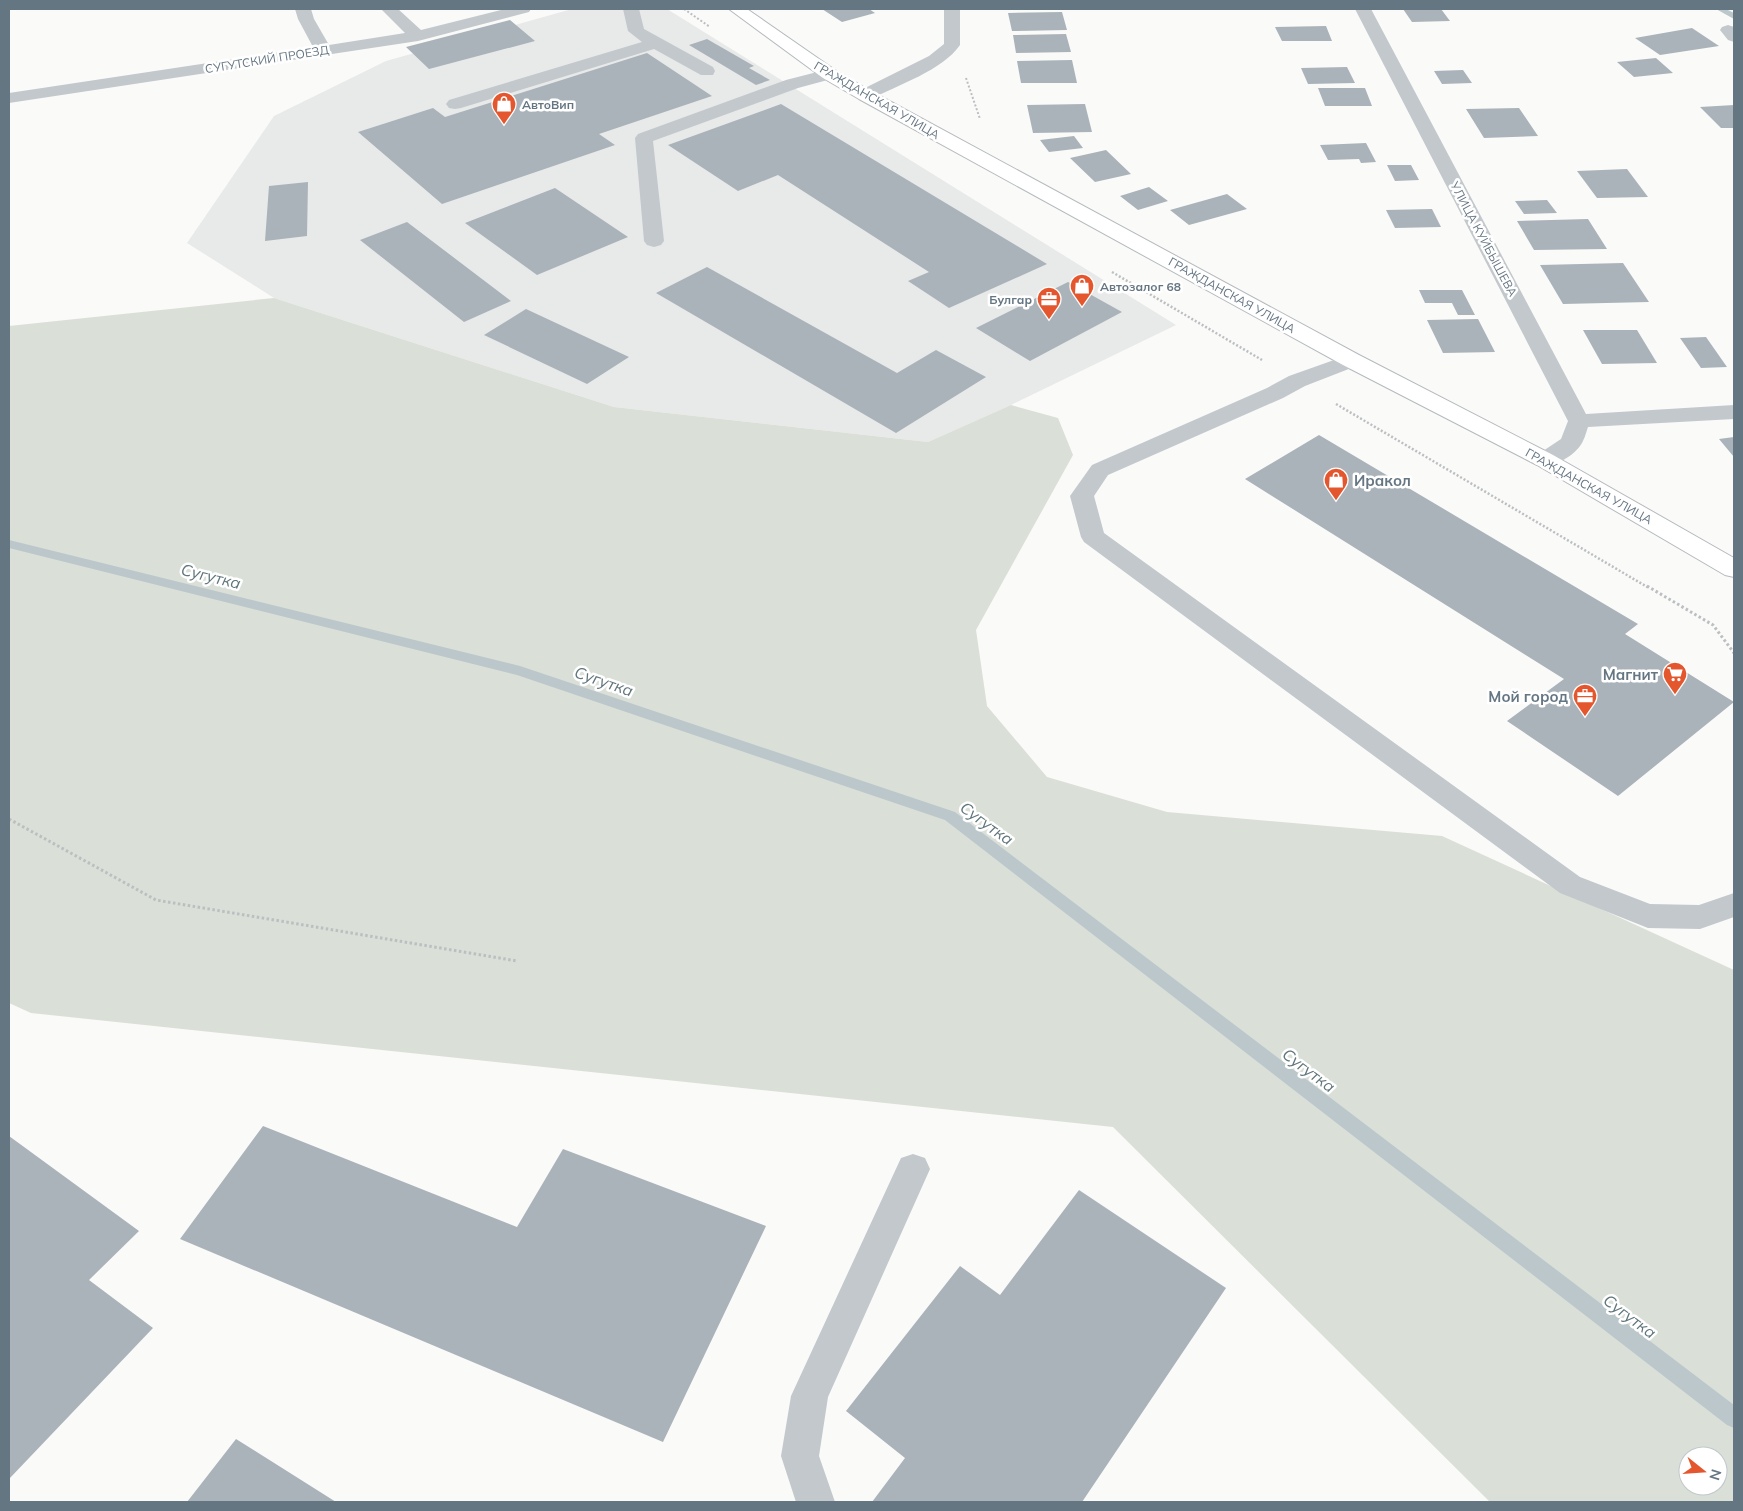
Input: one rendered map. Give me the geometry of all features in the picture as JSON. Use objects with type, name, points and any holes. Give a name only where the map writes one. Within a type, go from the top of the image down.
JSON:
[{"type":"main road","name":"ГРАЖДАНСКАЯ УЛИЦА","points":[[737,9],[828,74],[865,95],[1351,360],[1545,460],[1734,569]]},
{"type":"street","points":[[303,9],[306,19],[324,51]]},
{"type":"street","points":[[389,9],[418,36]]},
{"type":"street","name":"СУГУТСКИЙ ПРОЕЗД","points":[[9,98],[418,36],[523,9]]},
{"type":"street","points":[[631,9],[636,31],[708,71]]},
{"type":"street","points":[[865,95],[935,60],[952,45],[952,9]]},
{"type":"street","name":"УЛИЦА КУЙБЫШЕВА","points":[[1363,9],[1580,422]]},
{"type":"street","points":[[455,104],[656,43]]},
{"type":"street","points":[[654,241],[644,138],[792,84],[828,74]]},
{"type":"street","points":[[1351,360],[1297,381],[1275,393],[1100,470],[1082,496],[1093,537],[1570,885],[1648,916],[1700,917],[1734,905]]},
{"type":"street","points":[[1545,460],[1571,443],[1580,422],[1734,412]]},
{"type":"street","points":[[815,1502],[800,1456],[810,1396],[912,1169]]},
{"type":"path","points":[[684,9],[710,28]]},
{"type":"path","points":[[952,45],[969,84],[982,125]]},
{"type":"path","points":[[1109,270],[1713,625],[1734,653]]},
{"type":"path","points":[[9,819],[156,900],[517,960]]},
{"type":"shaded area","points":[[572,9],[667,9],[1176,325],[1011,405],[928,442],[614,407],[274,298],[187,243],[274,116],[386,61]]},
{"type":"shaded area","points":[[274,298],[614,407],[928,442],[1011,405],[1058,418],[1073,455],[976,630],[987,706],[1047,777],[1167,812],[1442,836],[1734,970],[1734,1502],[1490,1502],[1113,1127],[31,1013],[9,1003],[9,326]]},
{"type":"building","points":[[822,9],[869,9],[875,13],[842,22]]},
{"type":"building","points":[[1403,9],[1441,9],[1450,21],[1412,22]]},
{"type":"building","points":[[1062,12],[1067,30],[1012,31],[1008,13]]},
{"type":"building","points":[[510,20],[535,41],[429,69],[406,47]]},
{"type":"building","points":[[1326,26],[1332,41],[1282,41],[1275,27]]},
{"type":"building","points":[[1692,28],[1719,46],[1660,55],[1635,38]]},
{"type":"building","points":[[1066,34],[1071,52],[1016,53],[1013,35]]},
{"type":"building","points":[[707,39],[754,66],[749,68],[770,80],[756,85],[689,45]]},
{"type":"building","name":"АвтоВип","points":[[647,53],[712,96],[599,134],[615,145],[442,204],[358,132],[433,108],[445,117]]},
{"type":"building","points":[[1656,58],[1673,73],[1634,77],[1617,62]]},
{"type":"building","points":[[1072,60],[1077,83],[1021,83],[1017,61]]},
{"type":"building","points":[[1347,67],[1355,83],[1308,84],[1301,68]]},
{"type":"building","points":[[1463,70],[1472,83],[1442,84],[1434,71]]},
{"type":"building","points":[[1318,88],[1365,88],[1372,106],[1325,106]]},
{"type":"building","points":[[781,104],[1047,264],[949,308],[908,281],[929,272],[778,175],[738,191],[668,145]]},
{"type":"building","points":[[1085,104],[1092,132],[1033,133],[1027,105]]},
{"type":"building","points":[[1734,105],[1734,128],[1721,128],[1700,107]]},
{"type":"building","points":[[1519,108],[1538,136],[1484,138],[1466,109]]},
{"type":"building","points":[[1074,136],[1083,148],[1049,152],[1040,140]]},
{"type":"building","points":[[1366,143],[1376,162],[1361,163],[1359,159],[1328,160],[1320,145]]},
{"type":"building","points":[[1106,150],[1131,174],[1095,182],[1070,158]]},
{"type":"building","points":[[1387,165],[1411,165],[1419,180],[1395,181]]},
{"type":"building","points":[[1627,169],[1648,197],[1597,198],[1577,171]]},
{"type":"building","points":[[308,182],[307,236],[265,241],[269,186]]},
{"type":"building","points":[[1149,187],[1168,201],[1138,210],[1120,196]]},
{"type":"building","points":[[555,188],[628,237],[537,275],[465,223]]},
{"type":"building","points":[[1227,194],[1247,209],[1189,225],[1170,210]]},
{"type":"building","points":[[1547,200],[1557,213],[1524,214],[1515,201]]},
{"type":"building","points":[[1432,209],[1441,227],[1395,228],[1386,210]]},
{"type":"building","points":[[1588,219],[1607,249],[1534,250],[1517,221]]},
{"type":"building","points":[[407,222],[511,301],[464,322],[360,240]]},
{"type":"building","points":[[1623,263],[1649,302],[1563,304],[1540,265]]},
{"type":"building","points":[[707,267],[897,373],[936,350],[986,377],[896,433],[656,293]]},
{"type":"building","name":"Булгар","points":[[1068,282],[1122,312],[1030,361],[976,328]]},
{"type":"building","points":[[1419,290],[1462,290],[1475,315],[1458,315],[1452,303],[1425,303]]},
{"type":"building","points":[[526,309],[629,357],[587,384],[484,335]]},
{"type":"building","points":[[1478,319],[1495,352],[1443,353],[1427,320]]},
{"type":"building","points":[[1583,330],[1637,330],[1657,363],[1602,364]]},
{"type":"building","points":[[1706,337],[1727,367],[1701,368],[1680,338]]},
{"type":"building","points":[[1319,435],[1638,624],[1625,634],[1734,702],[1618,796],[1507,721],[1564,679],[1245,479]]},
{"type":"building","points":[[1734,437],[1734,457],[1719,439]]},
{"type":"building","points":[[263,1126],[517,1227],[563,1149],[766,1226],[663,1442],[180,1239]]},
{"type":"building","points":[[9,1136],[139,1231],[89,1280],[153,1328],[9,1479]]},
{"type":"building","points":[[1079,1190],[1226,1288],[1082,1502],[872,1502],[905,1458],[846,1411],[960,1266],[1000,1295]]},
{"type":"building","points":[[236,1439],[336,1502],[187,1502]]},
{"type":"waterway","points":[[1720,9],[1734,16]]},
{"type":"waterway","name":"Сугутка","points":[[9,544],[520,671],[950,816],[1734,1418]]},
{"type":"place","name":"АвтоВип","points":[[504,125]]},
{"type":"place","name":"Автозалог 68","points":[[1082,307]]},
{"type":"place","name":"Булгар","points":[[1049,320]]},
{"type":"place","name":"Иракол","points":[[1336,501]]},
{"type":"place","name":"Магнит","points":[[1675,695]]},
{"type":"place","name":"Мой город","points":[[1585,717]]}]
